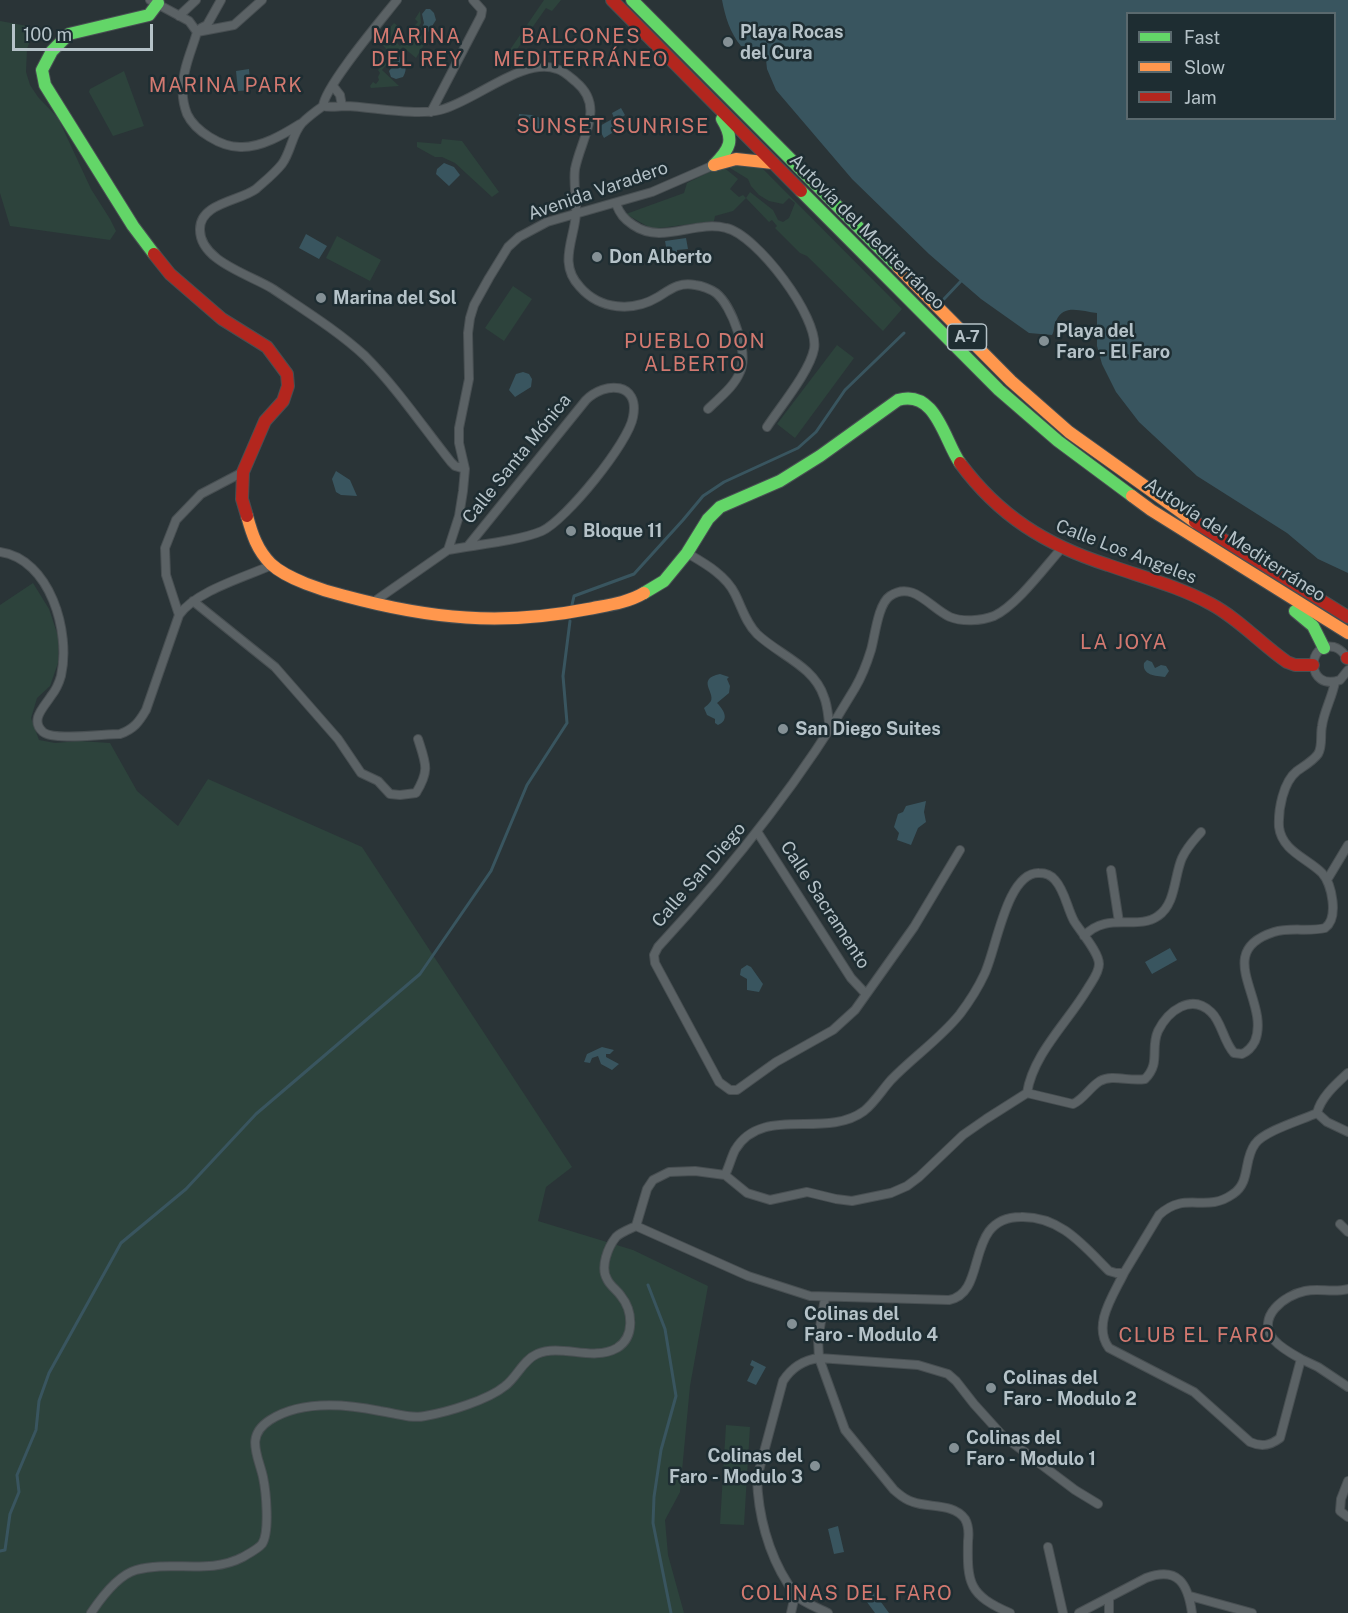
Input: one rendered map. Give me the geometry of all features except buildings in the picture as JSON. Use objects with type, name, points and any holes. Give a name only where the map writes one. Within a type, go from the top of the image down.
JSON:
[{"type":"main road","name":"Autovía del Mediterráneo","points":[[612,0],[999,390],[1058,441],[1151,510],[1348,633]]},
{"type":"main road","name":"Autovía del Mediterráneo","points":[[632,0],[1011,381],[1069,432],[1214,535],[1348,617]]},
{"type":"main road","name":"Calle Los Angeles","points":[[154,2],[149,15],[69,34],[52,51],[42,70],[45,85],[133,226],[170,274],[222,319],[267,347],[287,374],[288,386],[283,401],[266,422],[250,452],[243,472],[242,499],[248,523],[255,543],[272,565],[300,581],[326,591],[394,609],[458,618],[496,619],[562,614],[631,602],[664,581],[687,553],[708,519],[720,507],[780,481],[820,456],[898,399],[919,399],[929,406],[955,456],[975,482],[1007,515],[1035,536],[1061,549],[1160,581],[1212,604],[1287,662],[1295,665],[1313,665]]},
{"type":"main road","points":[[706,97],[727,127],[730,138],[726,151],[714,165]]},
{"type":"main road","points":[[714,165],[736,159],[773,163]]},
{"type":"main road","points":[[1151,510],[1186,543],[1309,620],[1318,631],[1324,648]]},
{"type":"street","points":[[179,15],[196,0]]},
{"type":"street","points":[[221,0],[207,25],[197,33],[184,71],[186,112],[197,127],[218,141],[241,148],[281,136],[323,106],[324,100],[344,69],[397,0]]},
{"type":"street","points":[[197,33],[234,25],[262,0]]},
{"type":"street","points":[[431,112],[481,16],[482,10],[473,0]]},
{"type":"street","points":[[154,2],[189,21],[197,33]]},
{"type":"street","points":[[323,106],[431,112],[452,106],[528,69],[545,66],[558,69],[566,74],[583,88],[592,106],[575,171],[576,214],[568,251],[568,265],[573,279],[592,297],[613,306],[640,305],[683,284],[706,288],[716,293],[724,301],[738,332],[744,362],[733,384],[708,409]]},
{"type":"street","points":[[333,86],[340,95],[342,106]]},
{"type":"street","points":[[300,124],[290,151],[276,171],[247,195],[206,213],[200,226],[203,243],[218,260],[273,289],[356,349],[384,378],[454,466],[465,469]]},
{"type":"street","name":"Avenida Varadero","points":[[448,550],[459,516],[465,469],[459,443],[459,428],[469,379],[468,333],[474,305],[497,262],[514,241],[546,222],[616,204],[661,189],[714,165]]},
{"type":"street","points":[[616,204],[625,219],[647,233],[661,234],[714,227],[734,230],[765,258],[796,297],[813,332],[815,346],[812,359],[766,427]]},
{"type":"street","name":"Calle Santa Mónica","points":[[448,550],[531,534],[544,530],[555,521],[588,488],[628,431],[633,420],[634,408],[627,392],[621,388],[603,388],[594,391],[468,546]]},
{"type":"street","points":[[179,615],[166,575],[165,548],[176,520],[201,494],[243,472]]},
{"type":"street","name":"Calle San Diego","points":[[960,850],[914,927],[855,1010],[833,1030],[776,1062],[738,1090],[730,1090],[719,1082],[656,963],[654,955],[658,947],[702,900],[758,833],[830,729],[864,671],[881,607],[889,596],[909,591],[918,594],[950,617],[976,620],[994,615],[1019,596],[1061,549]]},
{"type":"street","points":[[372,603],[448,550]]},
{"type":"street","points":[[0,552],[24,560],[35,570],[56,608],[62,627],[61,676],[50,698],[42,706],[38,722],[39,728],[51,736],[120,734],[131,730],[138,724],[146,710],[179,615],[185,606],[217,588],[272,565]]},
{"type":"street","points":[[687,553],[714,569],[734,591],[746,619],[757,634],[794,661],[818,684],[824,697],[830,729]]},
{"type":"street","points":[[193,601],[275,668],[338,739],[360,773],[378,781],[390,794],[416,793],[423,781],[427,767],[418,739]]},
{"type":"street","points":[[1348,659],[1345,653],[1335,647],[1324,648],[1316,655],[1313,665],[1320,679],[1324,681],[1335,682],[1344,677],[1348,670]]},
{"type":"street","points":[[91,1613],[117,1582],[134,1570],[158,1567],[223,1566],[261,1545],[266,1533],[266,1504],[263,1477],[255,1455],[255,1443],[260,1429],[270,1420],[288,1412],[311,1407],[334,1406],[359,1407],[408,1417],[424,1417],[469,1403],[504,1387],[535,1354],[547,1350],[608,1352],[618,1347],[626,1340],[630,1330],[630,1318],[628,1307],[607,1281],[604,1272],[606,1257],[617,1236],[636,1227],[647,1189],[653,1180],[669,1172],[725,1175],[747,1193],[770,1200],[807,1192],[852,1201],[891,1193],[913,1182],[963,1135],[1027,1093],[1073,1104],[1080,1101],[1100,1082],[1114,1078],[1137,1081],[1145,1079],[1154,1067],[1159,1030],[1173,1013],[1185,1004],[1203,1006],[1212,1012],[1231,1050],[1238,1054],[1246,1052],[1256,1038],[1258,1023],[1244,970],[1245,954],[1254,943],[1274,932],[1320,929],[1329,926],[1334,914],[1327,880],[1286,843],[1280,827],[1280,818],[1287,783],[1320,751],[1322,726],[1335,682]]},
{"type":"street","points":[[1084,936],[1098,925],[1149,920],[1163,912],[1172,895],[1182,859],[1190,844],[1201,831]]},
{"type":"street","name":"Calle Sacramento","points":[[758,833],[851,978],[866,994]]},
{"type":"street","points":[[1327,880],[1348,845]]},
{"type":"street","points":[[1111,870],[1119,922]]},
{"type":"street","points":[[725,1175],[736,1149],[750,1134],[767,1126],[834,1124],[864,1111],[892,1079],[960,1014],[984,975],[1005,912],[1020,881],[1027,875],[1043,873],[1056,880],[1072,918],[1097,956],[1099,963],[1097,972],[1069,1018],[1045,1049],[1029,1079],[1027,1093]]},
{"type":"street","points":[[1301,1359],[1280,1438],[1273,1444],[1265,1445],[1250,1442],[1194,1392],[1117,1354],[1103,1340],[1103,1320],[1124,1273],[1159,1215],[1167,1208],[1183,1202],[1213,1203],[1235,1193],[1246,1177],[1249,1155],[1257,1142],[1317,1113],[1327,1095],[1348,1073]]},
{"type":"street","points":[[1317,1113],[1327,1122],[1348,1132]]},
{"type":"street","points":[[636,1227],[748,1276],[810,1296],[825,1298],[957,1299],[964,1294],[968,1286],[984,1238],[991,1227],[999,1221],[1013,1217],[1043,1219],[1057,1225],[1071,1233],[1108,1271],[1124,1273]]},
{"type":"street","points":[[1340,1224],[1348,1232]]},
{"type":"street","points":[[1348,1289],[1308,1290],[1289,1296],[1274,1308],[1269,1317],[1268,1326],[1270,1335],[1282,1347],[1348,1387]]},
{"type":"street","points":[[825,1298],[818,1339],[819,1358],[845,1430],[902,1497],[919,1504],[949,1509],[962,1515],[969,1530],[969,1580],[986,1601],[1010,1613]]},
{"type":"street","points":[[828,1613],[795,1595],[772,1555],[757,1478],[783,1381],[789,1371],[809,1360],[819,1358],[918,1365],[948,1374],[1002,1435],[1075,1490],[1098,1504]]},
{"type":"street","points":[[1348,1481],[1340,1505],[1340,1511],[1348,1518]]},
{"type":"street","points":[[1048,1547],[1063,1613]]},
{"type":"street","points":[[1079,1613],[1146,1578],[1164,1574],[1180,1581],[1185,1586],[1190,1596],[1192,1613]]},
{"type":"street","points":[[791,1613],[795,1595]]},
{"type":"street","points":[[1190,1596],[1252,1613]]},
{"type":"street","points":[[1109,1598],[1109,1613]]},
{"type":"green space","points":[[544,0],[561,0],[552,11],[546,8],[506,65],[505,57]]},
{"type":"green space","points":[[420,11],[421,23],[416,30],[427,40],[416,58],[403,47],[382,70],[399,86],[371,88],[373,82],[376,84],[379,80],[378,70],[387,61],[384,58],[387,50],[381,43],[384,39],[382,37],[394,23],[398,26],[391,37],[400,46],[404,42],[407,44],[412,34],[409,31],[418,22],[415,19]]},
{"type":"green space","points":[[0,21],[28,26],[33,32],[27,49],[26,72],[30,85],[58,118],[91,189],[116,231],[110,240],[10,226],[0,193]]},
{"type":"green space","points":[[124,71],[144,126],[113,136],[89,92],[90,89]]},
{"type":"green space","points":[[442,139],[462,141],[499,192],[492,197],[455,163],[442,157],[435,157],[417,147],[417,142],[441,144]]},
{"type":"green space","points":[[729,164],[761,167],[902,309],[883,331],[807,256],[800,253],[775,228],[777,226],[772,220],[769,222],[746,198],[750,192],[773,210],[778,220],[783,222],[789,218],[795,203],[789,198],[783,204],[769,201],[759,195],[748,179],[730,168]]},
{"type":"green space","points":[[722,166],[738,179],[730,189],[739,197],[743,195],[746,198],[733,211],[715,216],[714,221],[652,229],[626,214],[684,193],[687,183]]},
{"type":"green space","points":[[337,236],[381,260],[370,281],[326,258]]},
{"type":"green space","points":[[513,286],[532,299],[504,341],[485,328]]},
{"type":"green space","points":[[837,345],[854,358],[795,438],[777,424]]},
{"type":"green space","points":[[33,583],[49,609],[59,639],[58,663],[50,686],[37,698],[31,718],[39,740],[55,743],[79,741],[110,743],[137,791],[178,826],[208,779],[362,847],[572,1167],[546,1187],[538,1221],[633,1250],[708,1286],[690,1386],[680,1492],[665,1520],[668,1555],[684,1613],[0,1613],[0,605]]},
{"type":"green space","points":[[726,1425],[750,1427],[744,1525],[720,1524]]},
{"type":"water","points":[[722,0],[1348,0],[1348,573],[1318,559],[1287,533],[1197,476],[1139,422],[1116,392],[1102,364],[1097,346],[1097,313],[1069,310],[1059,315],[1052,335],[1029,333],[981,299],[929,254],[852,179],[776,90],[767,69],[765,50],[741,46],[726,18]]},
{"type":"water","points":[[426,9],[434,13],[436,20],[427,34],[421,30],[424,23],[422,14]]},
{"type":"water","points":[[398,56],[403,60],[406,68],[403,77],[396,79],[391,77],[389,71],[394,65],[393,60]]},
{"type":"water","points":[[249,69],[251,90],[238,91],[236,71]]},
{"type":"water","points":[[621,108],[625,115],[621,118],[625,125],[604,138],[598,127],[614,118],[612,113]]},
{"type":"water","points":[[519,114],[543,119],[545,123],[542,131],[531,130],[528,125],[525,132],[518,131]]},
{"type":"water","points":[[444,163],[454,167],[460,175],[449,186],[436,174],[437,169]]},
{"type":"water","points":[[306,234],[327,246],[319,259],[299,248]]},
{"type":"water","points":[[686,238],[688,249],[677,250],[677,256],[668,258],[665,241]]},
{"type":"water","points":[[523,372],[529,374],[532,379],[531,387],[515,397],[509,390],[516,374]]},
{"type":"water","points":[[336,471],[350,480],[357,496],[341,495],[336,492],[332,479]]},
{"type":"water","points":[[1147,660],[1152,662],[1155,668],[1161,665],[1166,666],[1169,671],[1165,677],[1147,672],[1144,663]]},
{"type":"water","points":[[720,674],[729,677],[727,679],[730,686],[729,693],[717,703],[724,712],[725,718],[718,725],[715,719],[707,715],[704,708],[712,697],[708,686],[709,679]]},
{"type":"water","points":[[926,801],[924,812],[926,822],[918,828],[911,845],[897,840],[899,833],[894,827],[898,814],[903,812],[906,806]]},
{"type":"water","points":[[1170,948],[1177,960],[1152,974],[1145,962]]},
{"type":"water","points":[[747,965],[763,984],[759,992],[747,990],[747,979],[740,975],[741,969]]},
{"type":"water","points":[[602,1047],[614,1050],[606,1054],[606,1057],[619,1064],[612,1070],[601,1064],[598,1056],[592,1058],[590,1063],[584,1062],[587,1054]]},
{"type":"water","points":[[752,1360],[766,1367],[756,1385],[747,1381],[754,1367],[750,1365]]},
{"type":"water","points":[[838,1526],[844,1552],[834,1554],[828,1529]]},
{"type":"water","points":[[873,1591],[889,1613],[875,1613],[864,1598]]},
{"type":"waterway","points":[[944,299],[961,281]]},
{"type":"waterway","points":[[572,605],[574,596],[634,574],[703,496],[724,482],[798,448],[816,432],[845,390],[904,333]]},
{"type":"waterway","points":[[0,1551],[5,1550],[10,1514],[19,1492],[17,1475],[36,1430],[39,1401],[49,1373],[121,1243],[186,1189],[256,1114],[420,974],[491,871],[527,785],[567,723],[563,676],[570,621]]},
{"type":"waterway","points":[[648,1285],[665,1329],[676,1396],[661,1450],[654,1497],[653,1523],[671,1613]]},
{"type":"traffic: fast","points":[[632,0],[898,267]]},
{"type":"traffic: fast","points":[[154,254],[133,226],[45,85],[42,70],[52,51],[69,34],[149,15],[158,3]]},
{"type":"traffic: fast","points":[[714,165],[729,144],[728,133],[722,119]]},
{"type":"traffic: fast","points":[[801,191],[999,390],[1058,441],[1132,496]]},
{"type":"traffic: fast","points":[[644,593],[664,581],[687,553],[708,519],[720,507],[780,481],[820,456],[898,400],[911,399],[921,402],[930,409],[960,463]]},
{"type":"traffic: fast","points":[[1295,611],[1313,626],[1324,648]]},
{"type":"traffic: slow","points":[[714,165],[736,159],[773,163]]},
{"type":"traffic: slow","points":[[898,267],[1011,381],[1069,432],[1195,522]]},
{"type":"traffic: slow","points":[[1132,496],[1348,633]]},
{"type":"traffic: slow","points":[[247,516],[262,553],[271,564],[286,575],[327,591],[376,604],[466,618],[526,617],[610,605],[644,593]]},
{"type":"traffic: jam","points":[[612,0],[801,191]]},
{"type":"traffic: jam","points":[[154,254],[170,274],[222,319],[267,347],[287,374],[288,386],[283,401],[265,421],[243,472],[242,499],[247,516]]},
{"type":"traffic: jam","points":[[960,463],[991,498],[1025,526],[1044,538],[1085,557],[1173,587],[1211,604],[1287,662],[1295,665],[1313,665]]},
{"type":"traffic: jam","points":[[1195,522],[1348,617]]},
{"type":"place","name":"Playa Rocas del Cura","points":[[728,42]]},
{"type":"place","name":"Don Alberto","points":[[597,257]]},
{"type":"place","name":"Marina del Sol","points":[[321,298]]},
{"type":"place","name":"Playa del Faro - El Faro","points":[[1044,341]]},
{"type":"place","name":"Bloque 11","points":[[571,531]]},
{"type":"place","name":"San Diego Suites","points":[[783,729]]},
{"type":"place","name":"Colinas del Faro - Modulo 4","points":[[792,1324]]},
{"type":"place","name":"Colinas del Faro - Modulo 2","points":[[991,1388]]},
{"type":"place","name":"Colinas del Faro - Modulo 1","points":[[954,1448]]},
{"type":"place","name":"Colinas del Faro - Modulo 3","points":[[815,1466]]},
{"type":"district","name":"MARINA DEL REY","points":[[417,48]]},
{"type":"district","name":"BALCONES MEDITERRÁNEO","points":[[581,48]]},
{"type":"district","name":"MARINA PARK","points":[[226,86]]},
{"type":"district","name":"SUNSET SUNRISE","points":[[613,127]]},
{"type":"district","name":"PUEBLO DON ALBERTO","points":[[695,354]]},
{"type":"district","name":"LA JOYA","points":[[1124,643]]},
{"type":"district","name":"CLUB EL FARO","points":[[1197,1336]]},
{"type":"district","name":"COLINAS DEL FARO","points":[[847,1594]]}]
